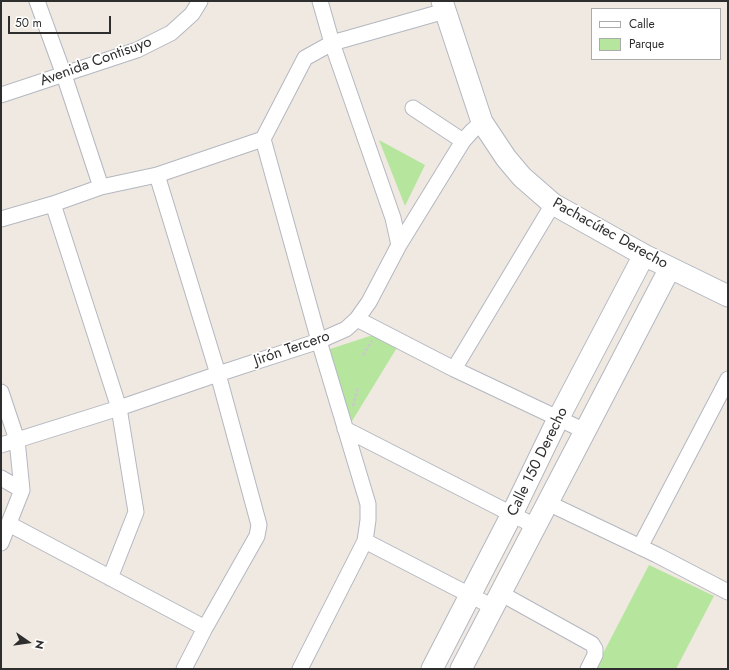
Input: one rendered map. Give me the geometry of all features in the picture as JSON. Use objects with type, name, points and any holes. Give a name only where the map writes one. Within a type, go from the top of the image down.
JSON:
[{"type":"street","points":[[37,1],[64,75],[101,187]]},
{"type":"street","name":"Avenida Contisuyo","points":[[1,96],[137,50],[172,33],[192,14],[200,1]]},
{"type":"street","points":[[320,1],[332,43],[393,218],[400,245]]},
{"type":"street","points":[[300,669],[365,541],[368,520],[368,504],[319,342],[263,139],[305,58],[332,43],[443,6]]},
{"type":"street","name":"Pachacútec Derecho","points":[[443,6],[482,122],[506,158],[522,177],[553,204],[670,268],[728,296]]},
{"type":"street","points":[[413,108],[463,141]]},
{"type":"street","name":"Jirón Tercero","points":[[1,445],[319,342],[346,329],[357,319],[369,302],[400,245],[463,141],[482,122]]},
{"type":"street","points":[[2,215],[53,204],[101,187],[157,175],[263,139]]},
{"type":"street","points":[[157,175],[218,374],[259,525],[257,536],[205,628],[184,669]]},
{"type":"street","points":[[53,204],[119,408],[136,512],[110,578]]},
{"type":"street","points":[[454,369],[553,204]]},
{"type":"street","name":"Calle 150 Derecho","points":[[432,669],[512,514],[558,419],[644,254]]},
{"type":"street","name":"Calle 150 Derecho","points":[[461,669],[670,268]]},
{"type":"street","points":[[357,319],[454,369],[585,431]]},
{"type":"street","points":[[640,547],[728,379]]},
{"type":"street","points":[[1,392],[17,440],[22,490],[1,543]]},
{"type":"street","points":[[345,429],[535,526]]},
{"type":"street","points":[[1,478],[22,490]]},
{"type":"street","points":[[548,503],[640,547],[728,592]]},
{"type":"street","points":[[9,524],[205,628]]},
{"type":"street","points":[[365,541],[470,595],[497,600],[592,644],[595,649],[595,655],[588,669]]},
{"type":"path","points":[[363,356],[372,340]]},
{"type":"green space","points":[[379,140],[425,165],[405,206]]},
{"type":"green space","points":[[376,334],[398,346],[349,426],[327,350]]},
{"type":"green space","points":[[649,565],[714,596],[676,669],[595,669]]}]
